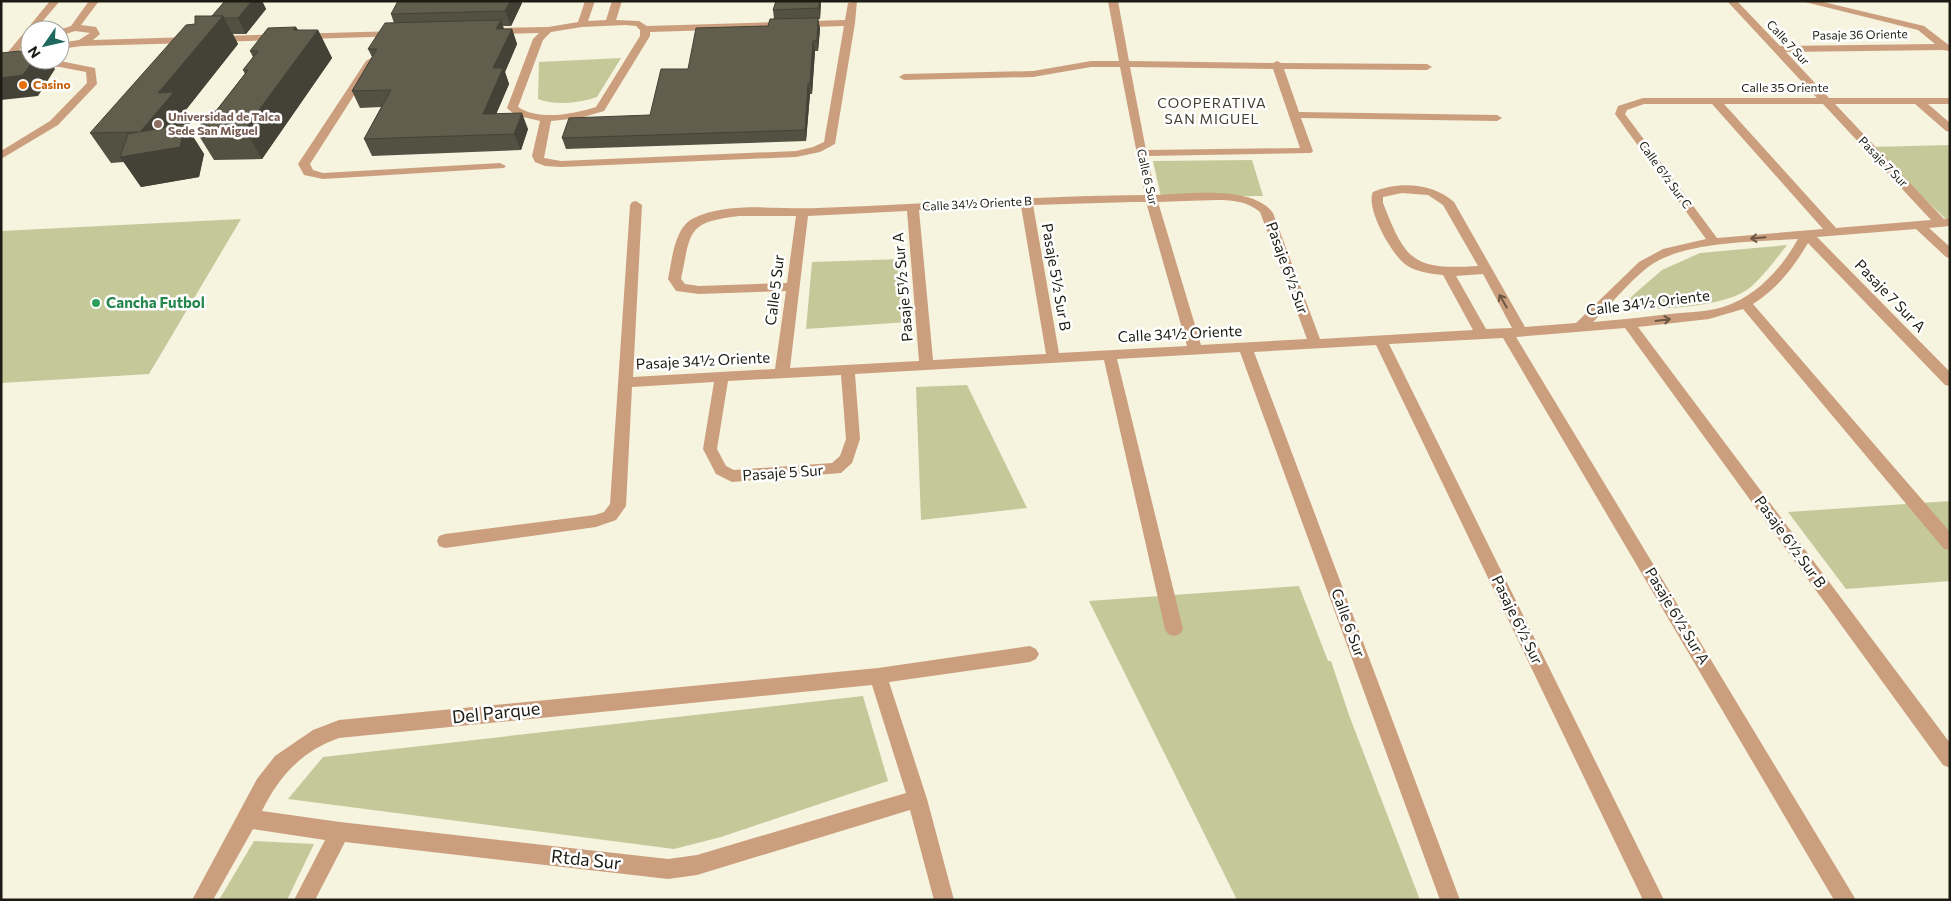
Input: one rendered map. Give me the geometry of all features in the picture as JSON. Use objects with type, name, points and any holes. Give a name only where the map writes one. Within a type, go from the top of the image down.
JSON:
[{"type":"street","points":[[39,20],[55,1]]},
{"type":"street","points":[[74,28],[94,1]]},
{"type":"street","points":[[582,24],[590,1]]},
{"type":"street","points":[[610,23],[617,1]]},
{"type":"street","name":"Calle 6 Sur","points":[[1114,1],[1141,153],[1151,197],[1195,349]]},
{"type":"street","name":"Calle 7 Sur","points":[[1732,1],[1825,102]]},
{"type":"street","points":[[1806,1],[1921,28],[1947,49]]},
{"type":"street","points":[[546,117],[538,156],[539,160],[544,164],[796,154],[816,150],[829,144],[853,3]]},
{"type":"street","points":[[486,32],[548,30],[582,24],[610,23],[639,24],[645,29],[850,23]]},
{"type":"street","points":[[70,29],[89,28],[95,31],[92,37],[82,43]]},
{"type":"street","points":[[548,30],[538,39],[512,108],[517,113],[527,116],[546,117],[588,114],[600,109],[645,36],[645,29]]},
{"type":"street","points":[[70,45],[205,40],[383,42],[407,34]]},
{"type":"street","points":[[383,42],[304,164],[308,173],[323,176],[500,166]]},
{"type":"street","points":[[20,44],[10,57],[15,61],[20,61]]},
{"type":"street","name":"Pasaje 36 Oriente","points":[[1777,49],[1947,49]]},
{"type":"street","points":[[904,77],[1033,74],[1073,66],[1126,64],[1277,64],[1427,67]]},
{"type":"street","points":[[1141,153],[1307,151],[1277,64]]},
{"type":"street","points":[[1,156],[54,123],[92,84],[91,70],[70,66]]},
{"type":"street","name":"Calle 35 Oriente","points":[[1622,108],[1643,101],[1950,101]]},
{"type":"street","points":[[1918,101],[1950,129]]},
{"type":"street","points":[[1716,102],[1832,231]]},
{"type":"street","name":"Pasaje 7 Sur","points":[[1825,102],[1945,223]]},
{"type":"street","name":"Calle 6½ Sur C","points":[[1622,108],[1620,114],[1714,242]]},
{"type":"street","points":[[1295,115],[1496,118]]},
{"type":"street","points":[[1485,270],[1440,272],[1416,266],[1401,255],[1377,204],[1377,195],[1386,190],[1430,192],[1443,198],[1452,207],[1485,270],[1514,332]]},
{"type":"street","name":"Calle 34½ Oriente B","points":[[792,287],[699,290],[681,288],[674,279],[688,228],[696,221],[717,214],[802,213],[1151,197],[1250,200]]},
{"type":"street","name":"Pasaje 6½ Sur","points":[[1250,200],[1261,205],[1267,213],[1315,343]]},
{"type":"street","name":"Pasaje 5½ Sur B","points":[[1026,202],[1054,357]]},
{"type":"street","points":[[445,541],[596,521],[610,516],[618,506],[636,205]]},
{"type":"street","name":"Pasaje 5½ Sur A","points":[[913,207],[926,364]]},
{"type":"street","name":"Calle 5 Sur","points":[[782,372],[802,213]]},
{"type":"street","name":"Calle 34½ Oriente","points":[[1579,328],[1652,259],[1676,249],[1714,242],[1945,223]]},
{"type":"street","points":[[1918,224],[1950,254]]},
{"type":"street","name":"Calle 34½ Oriente","points":[[782,372],[1579,328],[1630,324],[1708,314],[1745,303],[1770,286],[1807,234]]},
{"type":"street","name":"Pasaje 7 Sur A","points":[[1807,234],[1950,381]]},
{"type":"street","points":[[1448,272],[1482,334]]},
{"type":"street","points":[[1745,303],[1950,544]]},
{"type":"street","name":"Pasaje 6½ Sur B","points":[[1630,324],[1950,760]]},
{"type":"street","name":"Pasaje 6½ Sur A","points":[[1514,332],[1846,900]]},
{"type":"street","name":"Pasaje 6½ Sur","points":[[1380,340],[1654,900]]},
{"type":"street","name":"Calle 6 Sur","points":[[1245,347],[1450,900]]},
{"type":"street","points":[[1109,354],[1174,629]]},
{"type":"street","name":"Pasaje 5 Sur","points":[[722,377],[710,449],[721,470],[732,476],[836,469],[842,464],[847,459],[853,439],[848,369]]},
{"type":"street","name":"Pasaje 34½ Oriente","points":[[626,382],[782,372]]},
{"type":"street","name":"Del Parque","points":[[202,900],[248,819],[264,786],[282,762],[320,736],[339,729],[878,676],[1030,654]]},
{"type":"street","points":[[878,676],[917,799],[944,900]]},
{"type":"street","name":"Rtda Sur","points":[[248,819],[340,832],[668,869],[697,865],[917,799]]},
{"type":"street","points":[[304,900],[340,832]]},
{"type":"green space","points":[[621,58],[597,97],[568,103],[538,99],[539,62]]},
{"type":"green space","points":[[1950,145],[1950,221],[1870,147]]},
{"type":"green space","points":[[1252,160],[1263,196],[1161,197],[1153,161]]},
{"type":"green space","name":"Cancha Futbol","points":[[241,219],[149,374],[1,383],[1,231]]},
{"type":"green space","points":[[1787,245],[1757,281],[1741,294],[1690,306],[1622,310],[1632,296],[1662,270],[1700,253]]},
{"type":"green space","points":[[902,259],[908,322],[806,329],[812,262]]},
{"type":"green space","points":[[967,385],[1027,508],[921,520],[916,387]]},
{"type":"green space","points":[[1950,501],[1950,581],[1846,589],[1788,512]]},
{"type":"green space","points":[[1299,586],[1328,661],[1331,661],[1349,715],[1420,900],[1237,900],[1089,601]]},
{"type":"green space","points":[[863,696],[888,781],[721,837],[674,849],[288,799],[323,757]]},
{"type":"green space","points":[[254,841],[314,844],[287,900],[219,900]]},
{"type":"building","points":[[225,1],[252,1],[238,18],[212,16]]},
{"type":"building","points":[[398,1],[510,1],[505,11],[391,14]]},
{"type":"building","points":[[776,1],[819,1],[819,8],[773,10]]},
{"type":"building","points":[[195,16],[223,16],[158,93],[174,92],[140,132],[185,124],[180,147],[120,157],[128,134],[139,132],[90,133],[186,25],[195,24]]},
{"type":"building","points":[[818,18],[817,40],[813,41],[810,83],[808,83],[805,130],[562,138],[569,118],[650,115],[661,69],[688,69],[696,28],[768,26],[770,19]]},
{"type":"building","points":[[501,20],[496,29],[512,29],[493,68],[503,68],[483,114],[522,113],[514,134],[364,139],[391,90],[352,91],[377,49],[368,49],[385,23]]},
{"type":"building","points":[[296,27],[293,30],[318,30],[245,129],[196,131],[210,112],[216,111],[248,70],[243,70],[258,51],[250,51],[268,28]]},
{"type":"building","points":[[20,51],[20,70],[27,70],[23,75],[1,78],[1,53]]},
{"type":"place","name":"Casino","points":[[23,85]]},
{"type":"place","name":"Universidad de Talca Sede San Miguel","points":[[158,124]]},
{"type":"place","name":"Cancha Futbol","points":[[96,303]]},
{"type":"district","name":"COOPERATIVA SAN MIGUEL","points":[[1212,112]]}]
